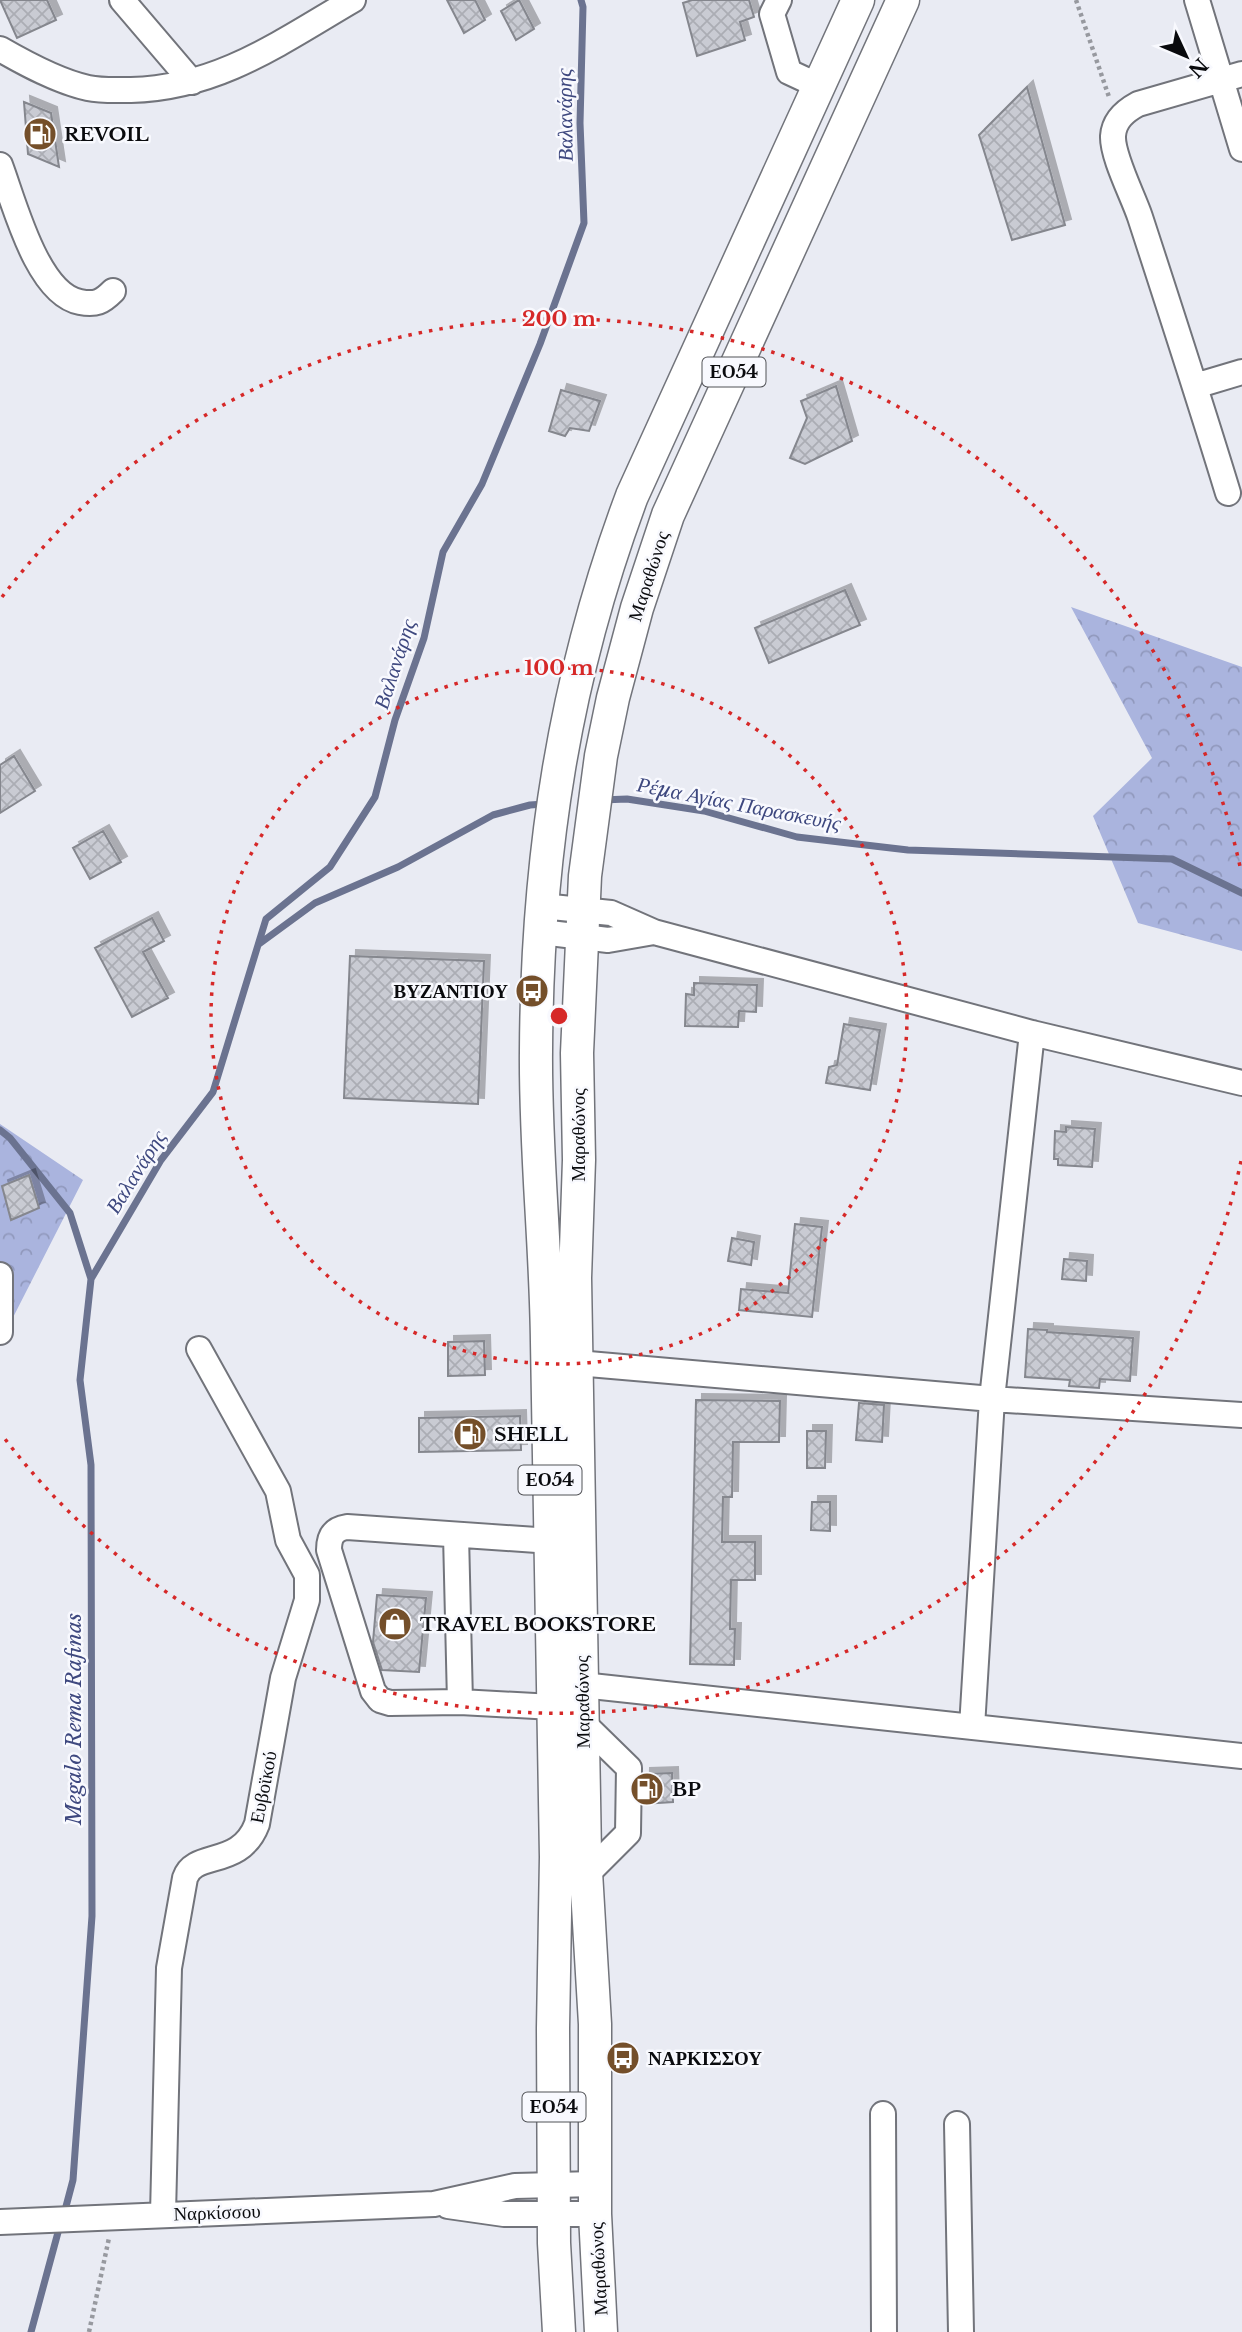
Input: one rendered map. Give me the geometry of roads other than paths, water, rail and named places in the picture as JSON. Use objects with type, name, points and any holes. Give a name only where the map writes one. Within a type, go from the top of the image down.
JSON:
[{"type":"main road","name":"Μαραθώνος","points":[[601,2332],[595,2199],[595,2024],[586,1875],[575,1278],[579,1160],[577,1053],[583,923],[601,756],[628,642],[668,515],[903,0]]},
{"type":"main road","name":"Μαραθώνος","points":[[559,2332],[554,2200],[556,1857],[551,1541],[546,1279],[538,1176],[536,1088],[542,919],[558,765],[573,689],[597,595],[632,496],[819,86],[850,2]]},
{"type":"street","points":[[122,0],[192,82]]},
{"type":"street","points":[[0,49],[29,66],[89,88],[138,89],[192,82],[216,75],[256,57],[353,0]]},
{"type":"street","points":[[779,0],[772,14],[789,72],[819,86]]},
{"type":"street","points":[[1197,0],[1231,77],[1242,149]]},
{"type":"street","points":[[1228,493],[1137,210],[1114,148],[1113,134],[1117,121],[1126,110],[1138,104],[1231,77]]},
{"type":"street","points":[[0,165],[35,256],[54,287],[71,300],[94,305],[113,291]]},
{"type":"street","points":[[1195,386],[1242,372]]},
{"type":"street","points":[[542,919],[583,923],[611,913],[654,932],[1032,1033],[1242,1083]]},
{"type":"street","points":[[972,1727],[992,1399],[1032,1033]]},
{"type":"street","points":[[0,1275],[0,1332]]},
{"type":"street","name":"Ευβοϊκού","points":[[163,2214],[169,1968],[185,1878],[193,1866],[237,1851],[253,1835],[283,1678],[307,1600],[307,1575],[288,1540],[278,1491],[199,1349]]},
{"type":"street","points":[[577,1363],[992,1399],[1242,1415]]},
{"type":"street","points":[[551,1541],[347,1527],[332,1533],[329,1549],[376,1696],[385,1703],[460,1702],[554,1707]]},
{"type":"street","points":[[456,1535],[460,1702]]},
{"type":"street","points":[[582,1685],[1242,1756]]},
{"type":"street","points":[[583,1723],[629,1768],[628,1833],[586,1875]]},
{"type":"street","points":[[883,2114],[884,2332]]},
{"type":"street","points":[[957,2124],[961,2332]]},
{"type":"street","name":"Ναρκίσσου","points":[[0,2222],[434,2204],[504,2214],[554,2200],[595,2199]]},
{"type":"waterway","name":"Βαλανάρης","points":[[91,1279],[161,1160],[213,1092],[266,919],[330,867],[375,797],[395,720],[424,638],[443,552],[482,484],[540,344],[584,223],[580,123],[581,0]]},
{"type":"waterway","name":"Ρέμα Αγίας Παρασκευής","points":[[602,800],[627,799],[704,811],[797,837],[908,850],[1172,859],[1242,893]]},
{"type":"waterway","name":"Ρέμα Αγίας Παρασκευής","points":[[259,944],[315,903],[398,867],[493,815],[544,804]]},
{"type":"waterway","name":"Megalo Rema Rafinas","points":[[0,1130],[10,1138],[70,1213],[91,1279],[80,1380],[91,1465],[92,1916],[73,2180],[64,2214]]},
{"type":"waterway","name":"Megalo Rema Rafinas","points":[[31,2332],[60,2225]]},
{"type":"place","name":"REVOIL","points":[[40,134]]},
{"type":"place","name":"ΒΥΖΑΝΤΙΟΥ","points":[[532,991]]},
{"type":"place","name":"SHELL","points":[[470,1434]]},
{"type":"place","name":"TRAVEL BOOKSTORE","points":[[395,1624]]},
{"type":"place","name":"BP","points":[[647,1789]]},
{"type":"place","name":"ΝΑΡΚΙΣΣΟΥ","points":[[623,2058]]}]
